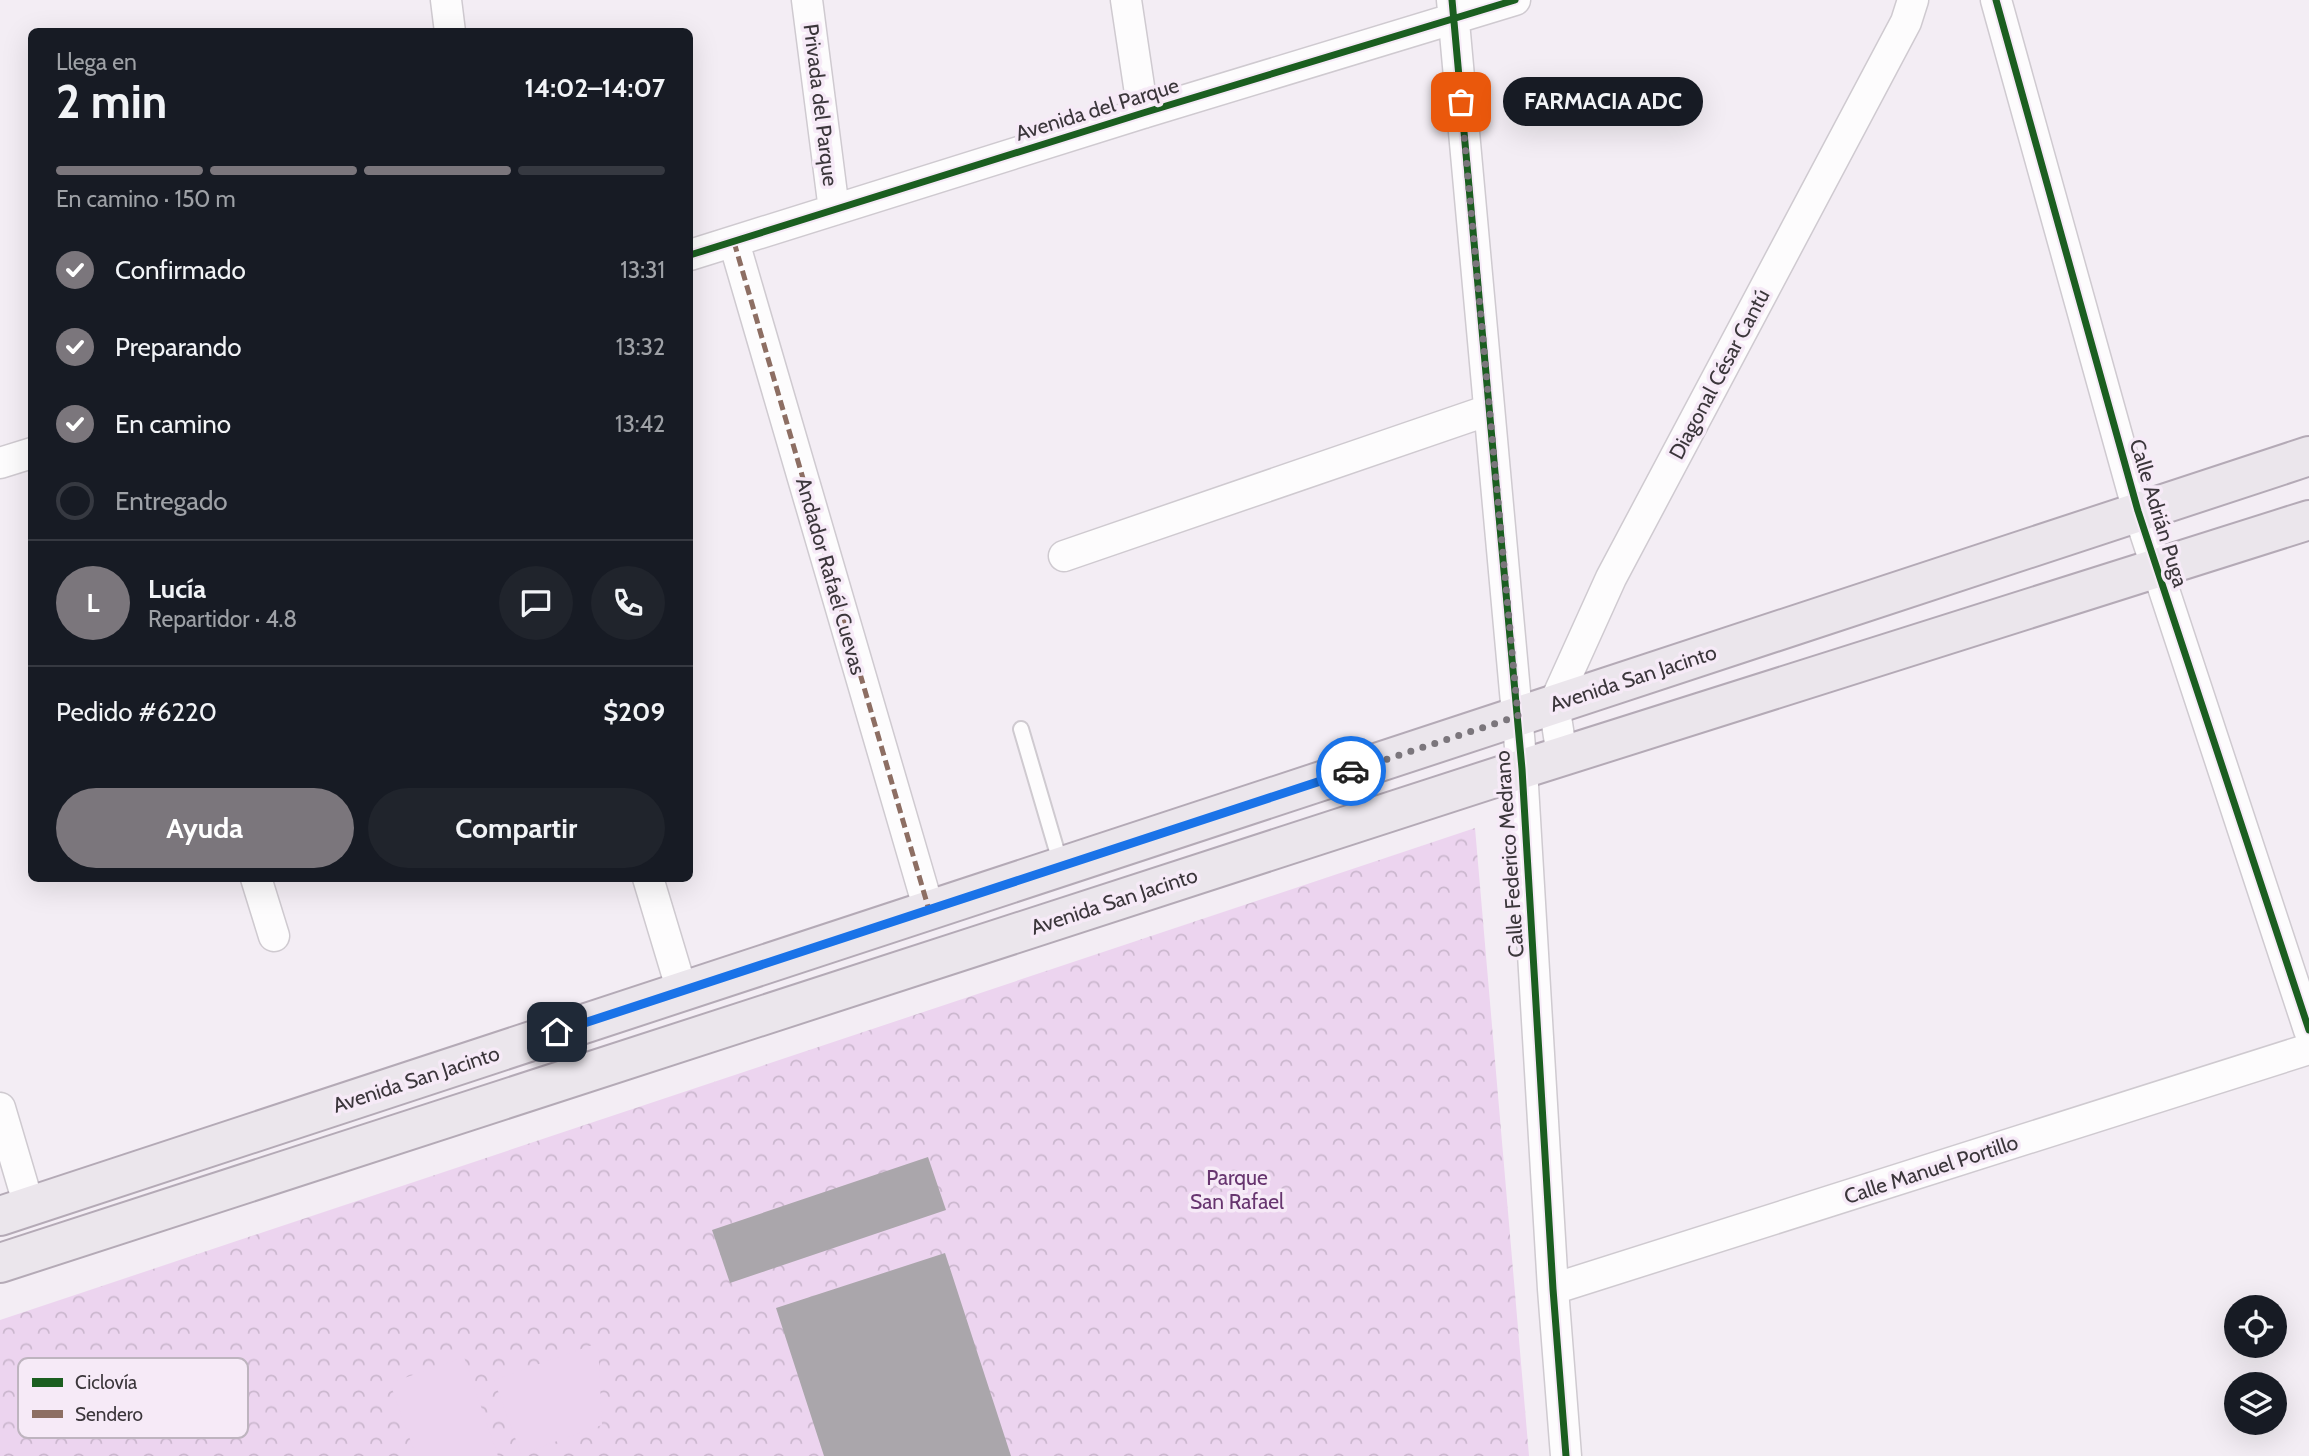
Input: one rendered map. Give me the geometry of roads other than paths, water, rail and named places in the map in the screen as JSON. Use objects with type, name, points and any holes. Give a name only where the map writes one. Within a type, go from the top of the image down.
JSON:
[{"type":"main road","name":"Avenida San Jacinto","points":[[15,1211],[2309,456]]},
{"type":"main road","name":"Avenida San Jacinto","points":[[0,1263],[1562,756],[2309,520]]},
{"type":"street","points":[[446,0],[450,28]]},
{"type":"street","name":"Privada del Parque","points":[[807,0],[834,210]]},
{"type":"street","points":[[1126,0],[1143,113]]},
{"type":"street","name":"Avenida del Parque","points":[[693,254],[1143,113],[1452,10],[1516,0]]},
{"type":"street","name":"Diagonal César Cantú","points":[[1554,704],[1611,578],[1906,22],[1913,0]]},
{"type":"street","name":"Calle Adrián Puga","points":[[1996,0],[2138,511],[2309,1030]]},
{"type":"street","name":"Calle Federico Medrano","points":[[1452,10],[1518,716],[1553,1289],[1566,1456]]},
{"type":"street","name":"Andador Rafaél Cuevas","points":[[734,242],[929,910]]},
{"type":"street","points":[[1064,556],[1489,410]]},
{"type":"street","points":[[0,463],[28,454]]},
{"type":"street","points":[[1554,704],[1562,756]]},
{"type":"street","points":[[257,882],[274,936]]},
{"type":"street","points":[[649,882],[682,991]]},
{"type":"street","name":"Calle Manuel Portillo","points":[[1553,1289],[2309,1049]]},
{"type":"street","points":[[0,1108],[15,1211]]},
{"type":"lane","points":[[1021,729],[1061,866]]},
{"type":"place","name":"FARMACIA ADC","points":[[1461,102]]},
{"type":"park label","name":"Parque San Rafael","points":[[1237,1189]]}]
